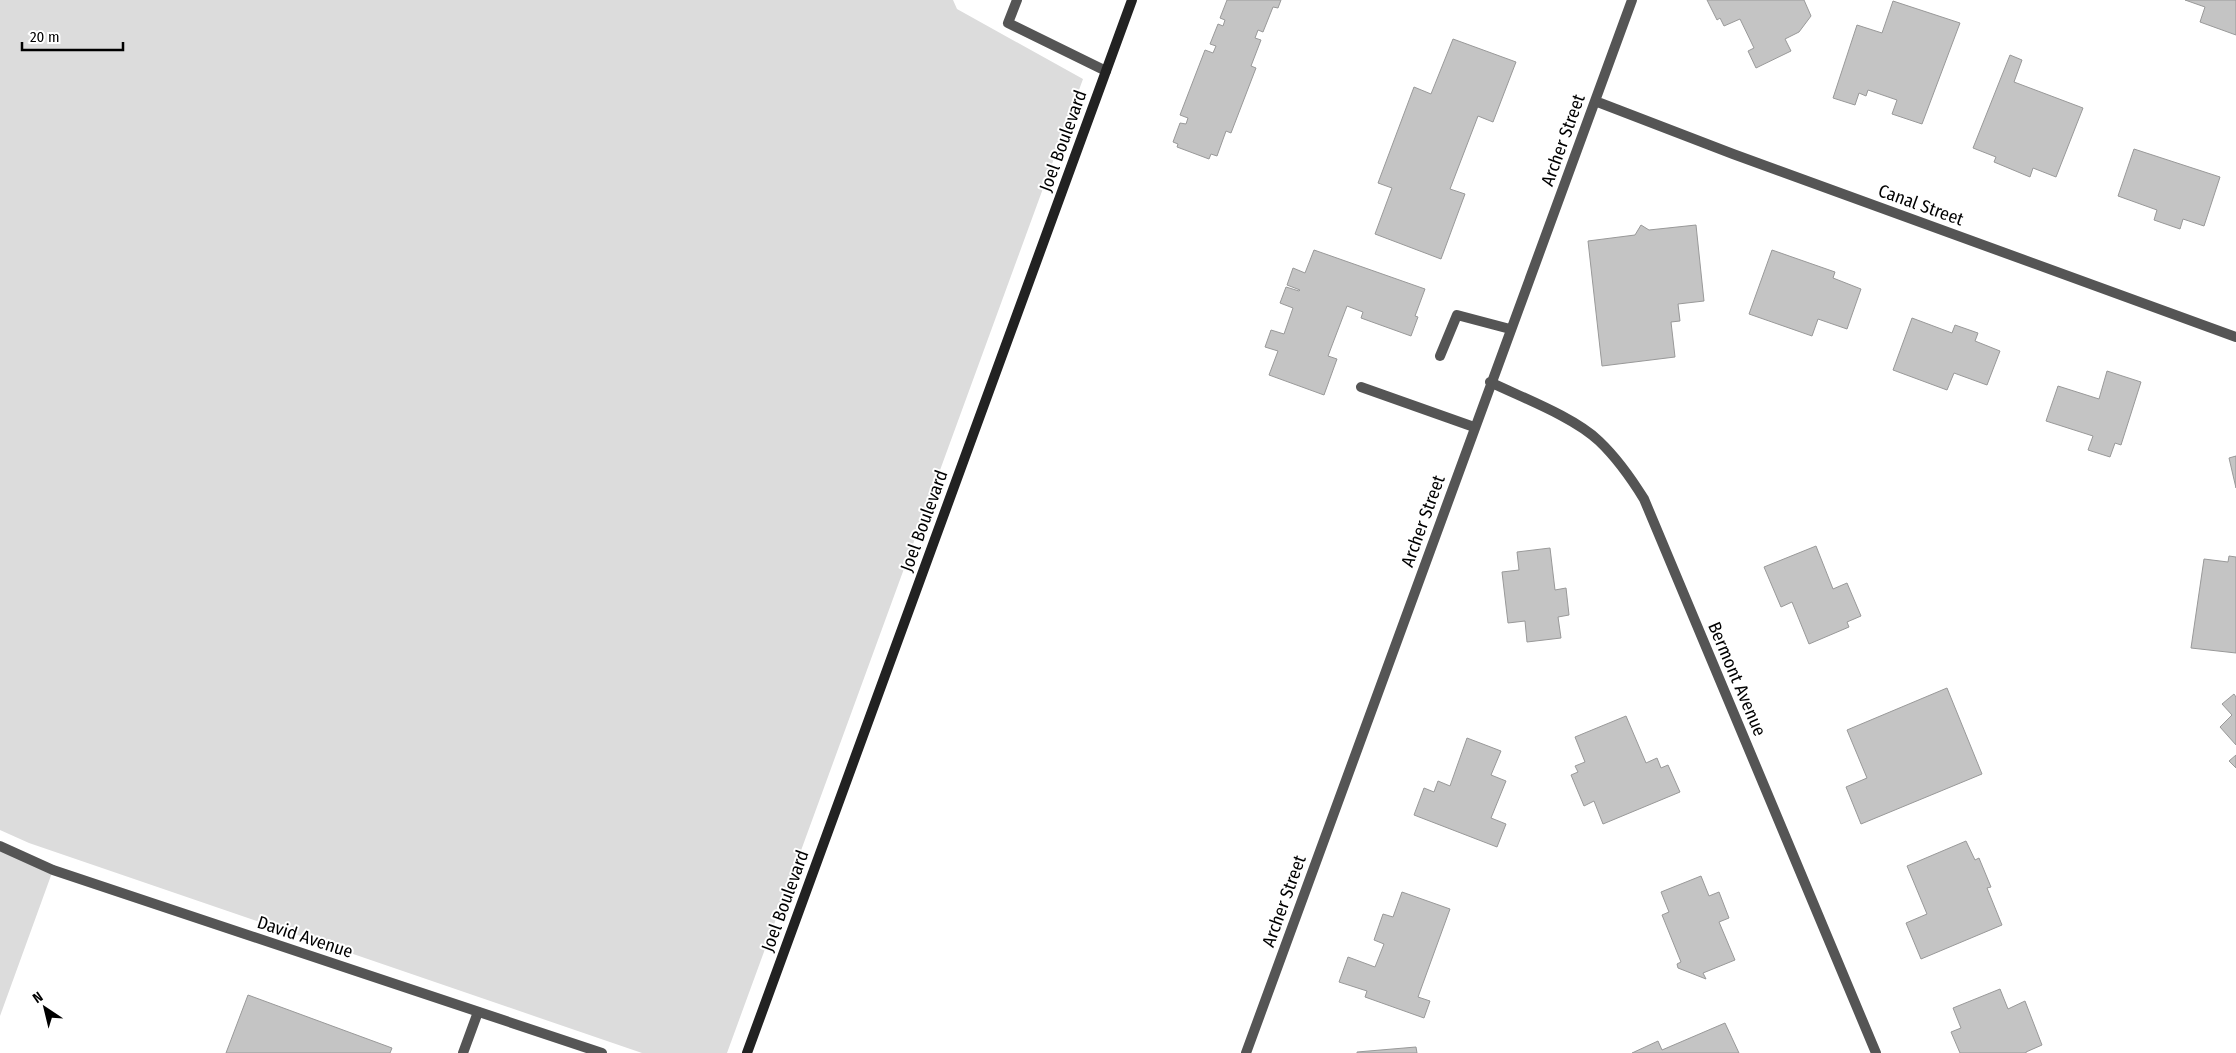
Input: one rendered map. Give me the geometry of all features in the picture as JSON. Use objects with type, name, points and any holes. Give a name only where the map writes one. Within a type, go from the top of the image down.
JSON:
[{"type":"main road","name":"Joel Boulevard","points":[[747,1053],[1132,0]]},
{"type":"street","points":[[1017,0],[1008,23],[1106,71]]},
{"type":"street","name":"Archer Street","points":[[1246,1053],[1490,382],[1632,0]]},
{"type":"street","name":"Canal Street","points":[[1595,101],[1733,154],[2236,337]]},
{"type":"street","points":[[1440,356],[1457,315],[1510,329]]},
{"type":"street","name":"Bermont Avenue","points":[[1490,382],[1566,419],[1598,440],[1624,467],[1644,499],[1876,1053]]},
{"type":"street","points":[[1361,387],[1474,427]]},
{"type":"street","name":"David Avenue","points":[[0,846],[53,870],[602,1053]]},
{"type":"street","points":[[463,1053],[478,1012]]},
{"type":"shaded area","points":[[0,0],[953,0],[957,9],[1083,79],[727,1053],[642,1053],[29,843],[0,830]]},
{"type":"shaded area","points":[[0,846],[53,870],[0,1016]]},
{"type":"building","points":[[1227,0],[1281,0],[1278,8],[1273,7],[1263,32],[1258,30],[1255,38],[1261,40],[1251,66],[1256,68],[1231,133],[1226,131],[1217,156],[1211,154],[1209,159],[1177,147],[1178,144],[1173,142],[1180,123],[1186,124],[1188,118],[1180,115],[1205,50],[1213,53],[1216,46],[1210,44],[1218,24],[1223,26],[1225,20],[1220,18]]},
{"type":"building","points":[[1707,0],[1804,0],[1811,16],[1799,32],[1785,39],[1791,51],[1756,68],[1748,51],[1754,48],[1740,19],[1724,26],[1720,18],[1717,20]]},
{"type":"building","points":[[2185,0],[2236,0],[2236,35],[2200,22],[2205,7]]},
{"type":"building","points":[[1893,1],[1960,23],[1922,124],[1892,114],[1897,100],[1868,90],[1866,96],[1859,93],[1855,105],[1833,98],[1857,25],[1882,33]]},
{"type":"building","points":[[1453,39],[1516,62],[1493,122],[1478,116],[1450,189],[1465,194],[1441,259],[1375,234],[1392,188],[1378,183],[1414,87],[1431,94]]},
{"type":"building","points":[[2010,55],[2022,60],[2014,82],[2083,108],[2056,177],[2033,168],[2030,177],[1994,162],[1996,157],[1973,148]]},
{"type":"building","points":[[2134,149],[2220,177],[2204,226],[2183,219],[2180,229],[2154,220],[2157,210],[2118,196]]},
{"type":"building","points":[[1641,225],[1649,230],[1696,225],[1704,301],[1678,304],[1680,321],[1671,322],[1675,357],[1602,366],[1588,241],[1635,235]]},
{"type":"building","points":[[1314,250],[1425,289],[1415,316],[1418,317],[1411,336],[1361,318],[1363,312],[1347,306],[1328,356],[1337,359],[1324,395],[1269,375],[1278,351],[1265,347],[1271,330],[1284,334],[1293,308],[1280,303],[1286,287],[1300,290],[1287,285],[1293,268],[1305,273]]},
{"type":"building","points":[[1772,250],[1835,272],[1833,278],[1861,289],[1847,329],[1818,319],[1812,336],[1749,314]]},
{"type":"building","points":[[1912,318],[1952,333],[1955,325],[1978,333],[1975,341],[2000,351],[1987,385],[1954,373],[1947,390],[1893,370]]},
{"type":"building","points":[[2107,371],[2141,382],[2121,445],[2115,443],[2110,457],[2088,450],[2093,436],[2046,421],[2058,386],[2099,399]]},
{"type":"building","points":[[2236,456],[2236,488],[2229,458]]},
{"type":"building","points":[[1816,546],[1833,589],[1847,583],[1861,616],[1847,622],[1849,627],[1809,644],[1792,602],[1781,607],[1764,567]]},
{"type":"building","points":[[1550,548],[1555,590],[1566,588],[1569,615],[1558,617],[1561,638],[1527,642],[1525,621],[1508,623],[1502,572],[1519,570],[1517,552]]},
{"type":"building","points":[[2229,556],[2236,557],[2236,653],[2191,648],[2204,559],[2228,562]]},
{"type":"building","points":[[1947,688],[1982,774],[1861,824],[1846,787],[1867,778],[1847,730]]},
{"type":"building","points":[[2234,694],[2236,697],[2236,745],[2220,727],[2232,715],[2222,704]]},
{"type":"building","points":[[1626,716],[1646,763],[1657,758],[1661,768],[1668,765],[1680,792],[1603,824],[1594,801],[1584,806],[1571,775],[1578,772],[1575,766],[1585,762],[1575,737]]},
{"type":"building","points":[[1467,738],[1501,751],[1491,775],[1506,781],[1491,818],[1506,824],[1497,847],[1414,815],[1424,788],[1434,792],[1438,781],[1450,786]]},
{"type":"building","points":[[2236,755],[2236,768],[2229,761]]},
{"type":"building","points":[[1966,841],[1975,860],[1979,858],[1991,887],[1987,888],[2002,925],[1921,959],[1906,923],[1927,914],[1907,866]]},
{"type":"building","points":[[1701,876],[1709,896],[1719,892],[1729,918],[1719,922],[1735,960],[1703,973],[1706,979],[1678,968],[1677,964],[1681,962],[1662,915],[1669,912],[1661,892]]},
{"type":"building","points":[[1402,892],[1450,909],[1418,997],[1430,1001],[1424,1018],[1365,997],[1367,991],[1339,982],[1348,957],[1375,967],[1384,944],[1374,940],[1383,914],[1393,917]]},
{"type":"building","points":[[2000,989],[2008,1009],[2025,1001],[2042,1045],[2026,1053],[1960,1053],[1951,1032],[1961,1028],[1953,1008]]},
{"type":"building","points":[[248,995],[392,1048],[390,1053],[226,1053]]},
{"type":"building","points":[[1725,1023],[1739,1053],[1632,1053],[1658,1041],[1662,1050]]},
{"type":"building","points":[[1416,1047],[1417,1053],[1357,1053],[1357,1052]]}]
